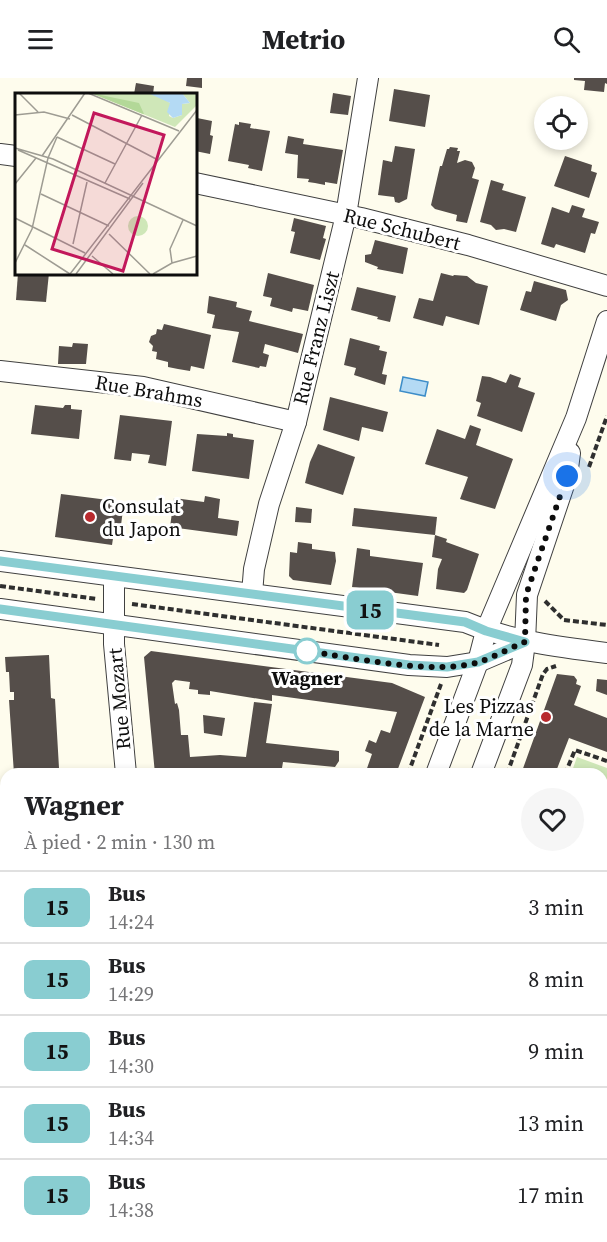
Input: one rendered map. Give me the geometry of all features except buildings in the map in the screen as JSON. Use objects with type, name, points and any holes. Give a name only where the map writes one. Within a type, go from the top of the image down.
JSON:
[{"type":"street","name":"Rue Franz Liszt","points":[[252,594],[254,569],[266,515],[296,422],[346,214],[368,78]]},
{"type":"street","points":[[0,154],[15,156]]},
{"type":"street","name":"Rue Schubert","points":[[196,183],[346,214],[468,245],[607,286]]},
{"type":"street","points":[[438,768],[478,662],[486,631],[576,418],[607,321]]},
{"type":"street","name":"Rue Brahms","points":[[0,372],[155,389],[296,422]]},
{"type":"street","points":[[483,768],[522,665],[526,595],[567,476],[576,418]]},
{"type":"street","points":[[0,561],[465,622],[486,631],[525,642],[607,653]]},
{"type":"street","name":"Rue Mozart","points":[[114,576],[113,625],[125,768]]},
{"type":"street","points":[[0,609],[409,665],[447,667],[478,662],[525,642]]},
{"type":"path","points":[[0,586],[444,646]]},
{"type":"path","points":[[563,629],[564,620],[607,625]]},
{"type":"path","points":[[509,768],[543,674],[547,669],[558,666]]},
{"type":"path","points":[[410,768],[447,667]]},
{"type":"path","points":[[568,768],[575,750],[607,761]]},
{"type":"green space","points":[[577,757],[607,768],[573,768]]},
{"type":"water","points":[[403,377],[428,382],[425,396],[400,391]]},
{"type":"bus line","name":"15","points":[[0,561],[465,622],[486,631],[525,642],[478,662],[447,667],[409,665],[0,609]]},
{"type":"place","name":"Consulat du Japon","points":[[90,517]]},
{"type":"place","name":"Wagner","points":[[307,651]]},
{"type":"place","name":"Les Pizzas de la Marne","points":[[546,717]]},
{"type":"route","points":[[307,651],[305,651],[409,665],[447,667],[478,662],[525,642],[526,595],[567,476]]}]
